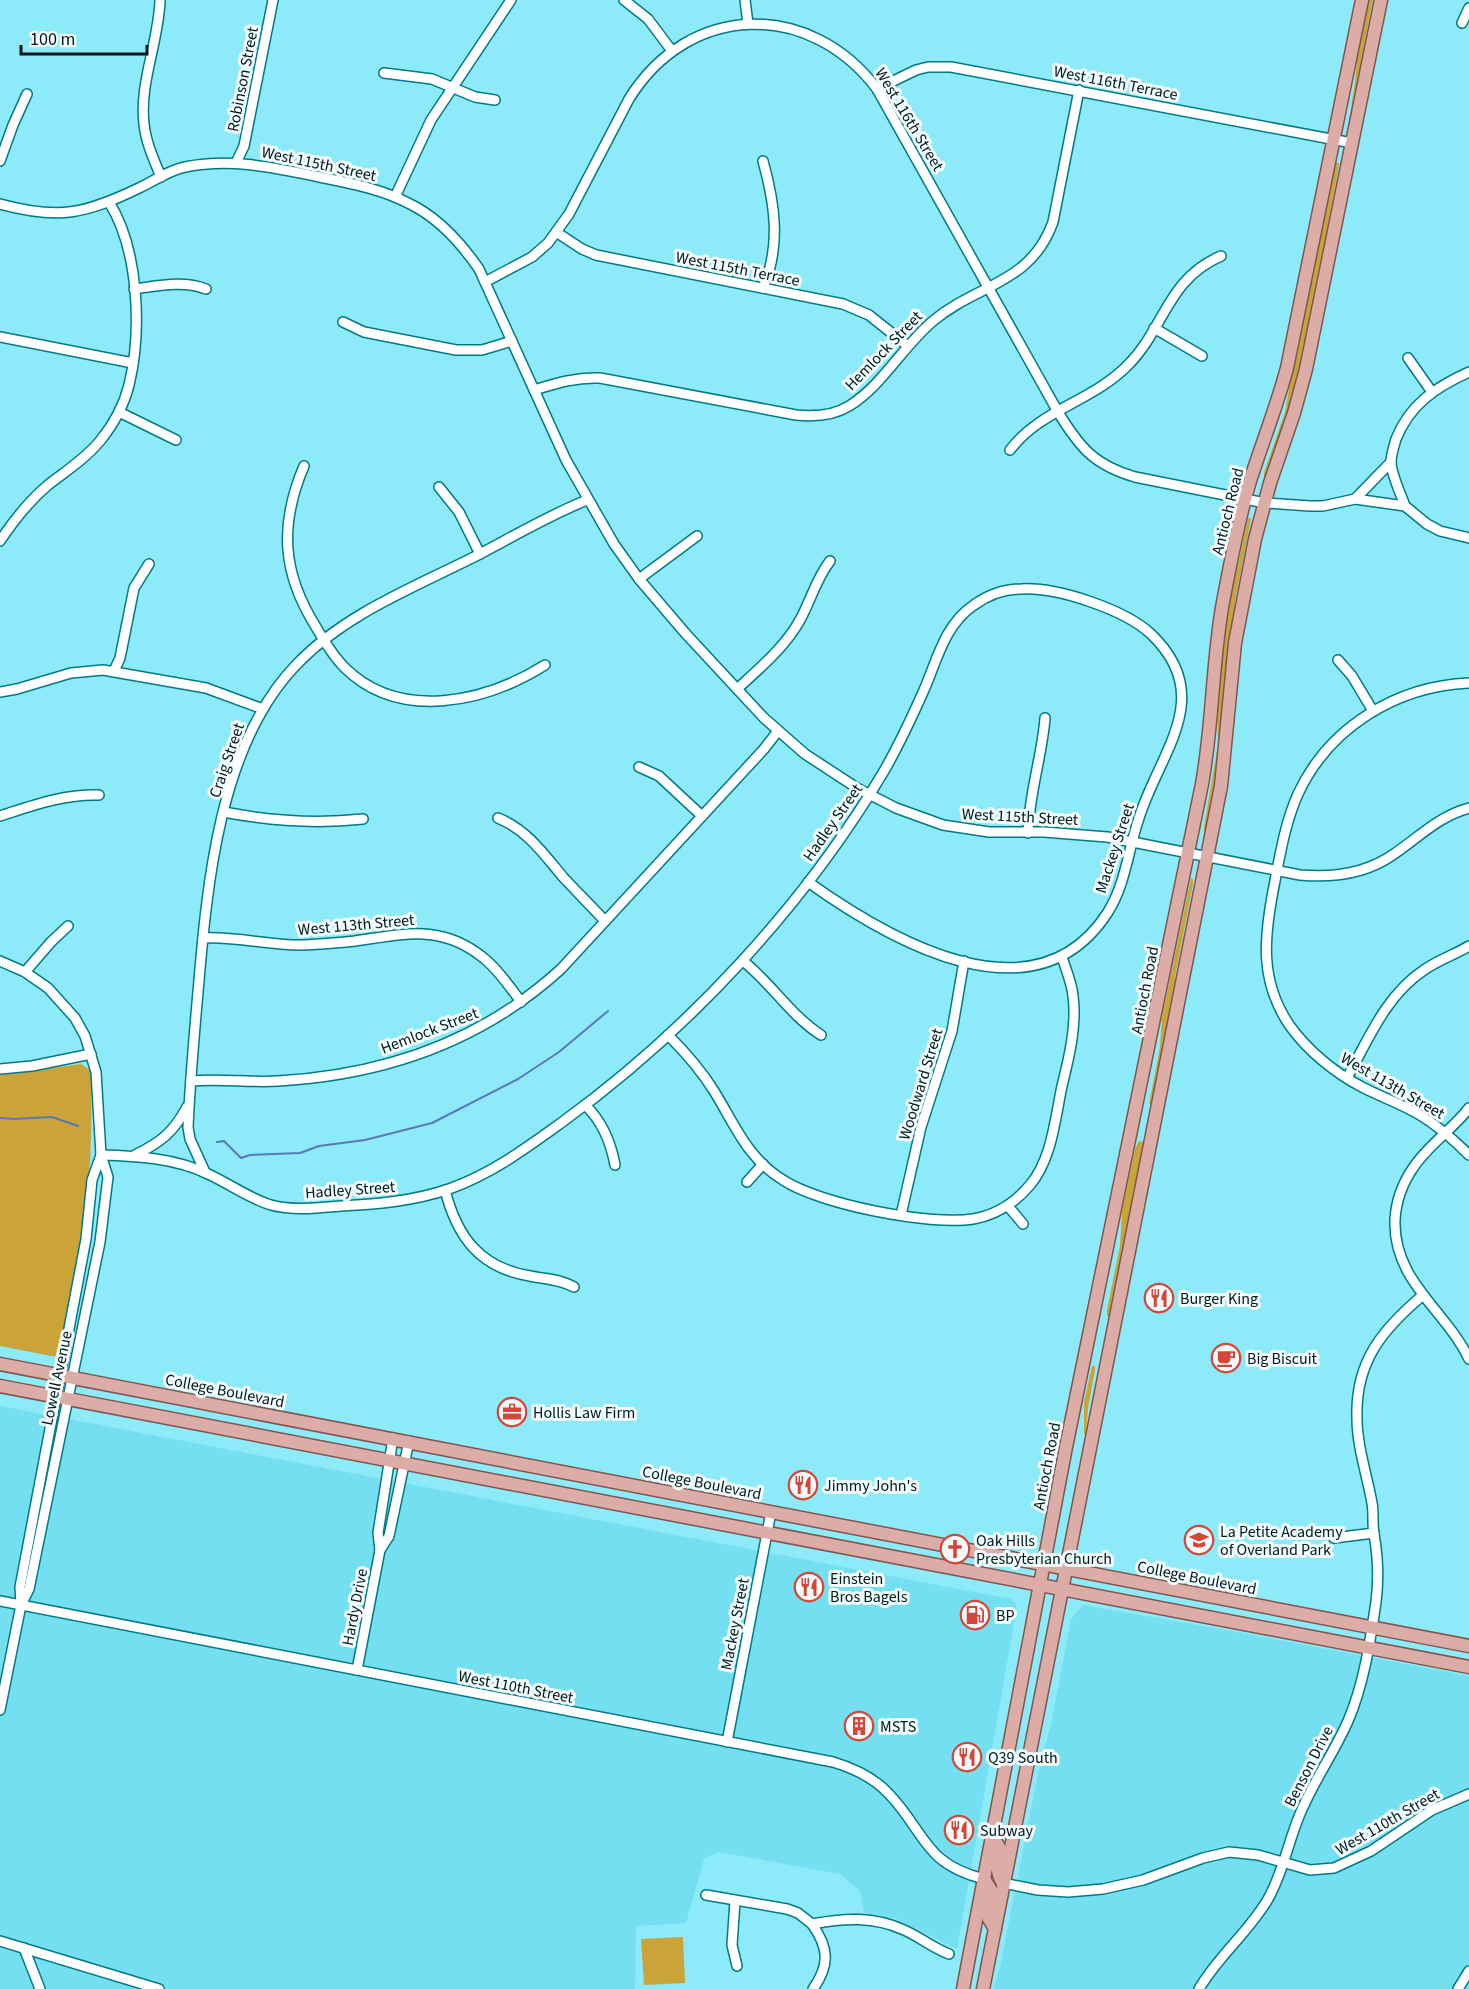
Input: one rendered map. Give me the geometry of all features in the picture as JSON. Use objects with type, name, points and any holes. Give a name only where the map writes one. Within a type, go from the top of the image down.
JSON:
[{"type":"main road","name":"Antioch Road","points":[[963,1989],[1044,1564],[1206,761],[1220,622],[1245,499],[1287,368],[1362,0]]},
{"type":"main road","name":"Antioch Road","points":[[983,1989],[1225,762],[1235,643],[1265,502],[1303,380],[1381,0]]},
{"type":"main road","name":"College Boulevard","points":[[0,1364],[1469,1646]]},
{"type":"main road","points":[[0,1386],[1469,1667]]},
{"type":"main road","points":[[992,1836],[999,1847],[997,1868],[1003,1883]]},
{"type":"main road","points":[[984,1879],[991,1890],[988,1917],[994,1929]]},
{"type":"street","points":[[160,0],[143,106],[145,135],[161,177]]},
{"type":"street","name":"Robinson Street","points":[[236,163],[244,146],[273,0]]},
{"type":"street","points":[[395,197],[431,120],[511,0]]},
{"type":"street","points":[[624,0],[648,19],[672,51]]},
{"type":"street","points":[[745,0],[748,24]]},
{"type":"street","points":[[1462,23],[1469,8]]},
{"type":"street","name":"West 116th Street","points":[[485,282],[532,257],[556,232],[569,214],[640,82],[661,59],[704,33],[722,27],[748,24],[779,25],[813,35],[838,48],[855,61],[878,89],[1058,412],[1080,446],[1105,466],[1135,477],[1265,502],[1310,506],[1354,499],[1405,506]]},
{"type":"street","name":"West 116th Terrace","points":[[878,89],[916,70],[928,67],[951,67],[1352,143]]},
{"type":"street","points":[[384,73],[432,79],[475,97],[495,100]]},
{"type":"street","name":"Hemlock Street","points":[[534,390],[570,379],[600,378],[796,416],[821,416],[849,406],[879,380],[935,319],[1020,270],[1031,260],[1049,233],[1053,222],[1079,90]]},
{"type":"street","points":[[0,161],[27,94]]},
{"type":"street","points":[[763,161],[771,188],[775,225],[771,268],[763,288]]},
{"type":"street","name":"West 115th Street","points":[[0,204],[32,212],[58,214],[94,208],[181,168],[236,163],[258,165],[360,185],[395,197],[415,207],[439,223],[471,258],[485,282],[566,460],[587,500],[639,579],[686,634],[778,730],[828,770],[870,795],[923,819],[943,825],[989,832],[1086,835],[1188,852],[1277,871],[1321,877],[1356,873],[1384,861],[1443,818],[1469,808]]},
{"type":"street","points":[[0,541],[30,502],[99,443],[119,412],[129,386],[137,327],[134,289],[123,232],[117,214],[109,202]]},
{"type":"street","name":"West 115th Terrace","points":[[556,232],[596,255],[843,304],[877,321],[908,346]]},
{"type":"street","points":[[1010,450],[1037,423],[1115,377],[1140,350],[1173,296],[1190,274],[1221,256]]},
{"type":"street","points":[[134,289],[176,284],[206,289]]},
{"type":"street","points":[[343,322],[364,332],[456,350],[482,350],[512,341]]},
{"type":"street","points":[[1154,328],[1202,356]]},
{"type":"street","points":[[0,337],[133,363]]},
{"type":"street","points":[[1408,358],[1432,392]]},
{"type":"street","points":[[1469,372],[1444,384],[1415,406],[1395,444],[1391,462],[1405,506],[1427,524],[1440,531],[1469,538]]},
{"type":"street","points":[[119,412],[176,440]]},
{"type":"street","points":[[1354,499],[1391,462]]},
{"type":"street","points":[[304,466],[289,507],[287,548],[295,589],[335,657],[358,680],[390,696],[418,702],[448,700],[476,695],[515,682],[545,665]]},
{"type":"street","points":[[439,488],[459,512],[480,554]]},
{"type":"street","name":"Craig Street","points":[[205,1172],[190,1139],[189,1104],[208,894],[224,812],[243,747],[263,709],[297,664],[351,620],[587,500]]},
{"type":"street","points":[[639,579],[697,536]]},
{"type":"street","points":[[737,689],[787,639],[800,620],[822,572],[830,561]]},
{"type":"street","points":[[114,671],[120,658],[134,588],[149,564]]},
{"type":"street","name":"Hadley Street","points":[[101,1155],[164,1160],[205,1172],[250,1197],[269,1204],[284,1208],[308,1209],[412,1199],[445,1190],[503,1164],[610,1087],[668,1035],[743,961],[808,882],[870,795],[905,732],[948,633],[968,609],[995,594],[1020,588],[1086,601]]},
{"type":"street","name":"Mackey Street","points":[[1062,957],[1085,940],[1099,924],[1120,889],[1141,811],[1178,727],[1181,703],[1178,677],[1167,653],[1149,632],[1126,617],[1086,601]]},
{"type":"street","points":[[1338,660],[1352,676],[1373,711]]},
{"type":"street","points":[[0,692],[70,673],[114,671],[206,688],[263,709]]},
{"type":"street","points":[[1277,871],[1290,816],[1299,793],[1311,771],[1341,735],[1389,701],[1417,691],[1469,683]]},
{"type":"street","points":[[1028,833],[1030,797],[1046,718]]},
{"type":"street","name":"Hemlock Street","points":[[191,1081],[205,1079],[274,1082],[337,1075],[413,1056],[450,1042],[487,1024],[521,1002],[561,969],[764,749],[778,730]]},
{"type":"street","points":[[639,767],[659,776],[702,816]]},
{"type":"street","points":[[0,816],[57,798],[99,795]]},
{"type":"street","points":[[224,812],[276,820],[316,822],[363,819]]},
{"type":"street","points":[[498,818],[516,827],[532,840],[605,921]]},
{"type":"street","name":"West 113th Street","points":[[1277,871],[1266,929],[1265,951],[1273,992],[1290,1026],[1305,1044],[1331,1067],[1361,1087],[1414,1112],[1446,1133],[1469,1155]]},
{"type":"street","points":[[668,1035],[714,1091],[742,1142],[781,1180],[812,1195],[901,1215],[953,1220],[985,1216],[1008,1206],[1030,1186],[1045,1161],[1064,1080],[1074,1006],[1072,988],[1062,957],[1032,966],[1014,968],[994,967],[933,952],[895,936],[851,912],[808,882]]},
{"type":"street","points":[[26,972],[68,926]]},
{"type":"street","name":"West 113th Street","points":[[203,938],[218,937],[299,945],[329,944],[408,933],[440,936],[465,945],[485,959],[498,971],[521,1002]]},
{"type":"street","points":[[1347,1078],[1388,1006],[1408,982],[1438,961],[1469,946]]},
{"type":"street","name":"Lowell Avenue","points":[[0,961],[26,972],[48,988],[63,1002],[80,1026],[96,1072],[101,1155],[108,1177],[100,1242],[61,1398],[20,1587],[21,1605],[0,1710]]},
{"type":"street","points":[[743,961],[773,988],[800,1020],[821,1035]]},
{"type":"street","name":"Woodward Street","points":[[901,1215],[921,1127],[952,1031],[964,961]]},
{"type":"street","points":[[0,1069],[32,1066],[91,1054]]},
{"type":"street","name":"Craig Street","points":[[133,1156],[159,1143],[170,1134],[189,1104]]},
{"type":"street","points":[[585,1105],[601,1126],[615,1165]]},
{"type":"street","points":[[1469,1108],[1414,1166],[1399,1195],[1395,1213],[1396,1240],[1406,1272],[1453,1332],[1469,1359]]},
{"type":"street","name":"Lowell Avenue","points":[[66,1377],[92,1180],[101,1155]]},
{"type":"street","points":[[747,1182],[763,1164]]},
{"type":"street","points":[[445,1190],[460,1231],[480,1255],[512,1272],[553,1279],[574,1287]]},
{"type":"street","points":[[1008,1206],[1023,1224]]},
{"type":"street","name":"Benson Drive","points":[[1199,1989],[1218,1960],[1255,1918],[1275,1886],[1301,1811],[1356,1702],[1378,1581],[1378,1548],[1359,1438],[1357,1398],[1363,1375],[1379,1339],[1395,1319],[1423,1295]]},
{"type":"street","name":"Hardy Drive","points":[[357,1670],[380,1550],[378,1533],[393,1438]]},
{"type":"street","name":"Hardy Drive","points":[[380,1550],[389,1536],[409,1441]]},
{"type":"street","name":"Mackey Street","points":[[727,1742],[771,1512]]},
{"type":"street","points":[[1334,1538],[1374,1533]]},
{"type":"street","name":"West 110th Street","points":[[0,1601],[833,1762],[861,1772],[887,1792],[935,1855],[957,1870],[984,1879]]},
{"type":"street","name":"West 110th Street","points":[[1003,1883],[1038,1890],[1090,1891],[1135,1882],[1203,1858],[1229,1852],[1245,1852],[1310,1870],[1334,1868],[1371,1851],[1432,1810],[1469,1794]]},
{"type":"street","points":[[706,1895],[787,1909],[798,1913],[812,1924],[822,1937],[825,1958],[820,1979],[813,1989]]},
{"type":"street","points":[[735,1901],[732,1945],[737,1966]]},
{"type":"street","points":[[812,1924],[853,1918],[884,1923],[902,1929],[949,1954]]},
{"type":"street","points":[[0,1941],[159,1989]]},
{"type":"street","points":[[24,1948],[40,1989]]},
{"type":"street","points":[[1458,1989],[1469,1971]]},
{"type":"shaded area","points":[[1368,0],[1373,0],[1354,106],[1351,121],[1349,121],[1358,50]]},
{"type":"shaded area","points":[[1336,163],[1339,163],[1328,224],[1326,250],[1296,393],[1267,477],[1264,477],[1285,412]]},
{"type":"shaded area","points":[[1248,518],[1251,518],[1235,601],[1222,750],[1207,834],[1204,833],[1204,826],[1218,745],[1217,703],[1225,626]]},
{"type":"shaded area","points":[[1191,878],[1193,884],[1175,977],[1174,996],[1152,1104],[1149,1103],[1160,1047],[1162,1017]]},
{"type":"shaded area","points":[[81,1064],[90,1070],[91,1077],[88,1195],[78,1265],[58,1356],[51,1356],[0,1346],[0,1075]]},
{"type":"shaded area","points":[[1139,1141],[1143,1142],[1144,1148],[1110,1316],[1107,1316],[1120,1246],[1122,1211],[1135,1149]]},
{"type":"shaded area","points":[[1092,1366],[1095,1366],[1095,1370],[1086,1435],[1084,1434],[1084,1402]]},
{"type":"shaded area","points":[[0,1406],[1011,1599],[1017,1606],[957,1949],[894,1918],[864,1913],[860,1891],[840,1874],[718,1852],[704,1859],[686,1923],[636,1926],[635,1989],[0,1989]]},
{"type":"shaded area","points":[[1083,1605],[1469,1676],[1469,1989],[994,1989],[1038,1774],[1052,1720],[1071,1619]]},
{"type":"shaded area","points":[[683,1937],[685,1983],[644,1985],[641,1939]]},
{"type":"waterway","points":[[217,1142],[224,1141],[241,1158],[250,1155],[300,1153],[319,1146],[365,1140],[432,1123],[518,1079],[559,1052],[608,1011]]},
{"type":"waterway","points":[[0,1118],[52,1117],[78,1126]]},
{"type":"place","name":"Burger King","points":[[1159,1298]]},
{"type":"place","name":"Big Biscuit","points":[[1226,1358]]},
{"type":"place","name":"Hollis Law Firm","points":[[512,1412]]},
{"type":"place","name":"Jimmy John's","points":[[803,1485]]},
{"type":"place","name":"La Petite Academy of Overland Park","points":[[1199,1540]]},
{"type":"place","name":"Oak Hills Presbyterian Church","points":[[955,1549]]},
{"type":"place","name":"Einstein Bros Bagels","points":[[809,1587]]},
{"type":"place","name":"BP","points":[[975,1615]]},
{"type":"place","name":"MSTS","points":[[859,1726]]},
{"type":"place","name":"Q39 South","points":[[967,1757]]},
{"type":"place","name":"Subway","points":[[959,1830]]}]
